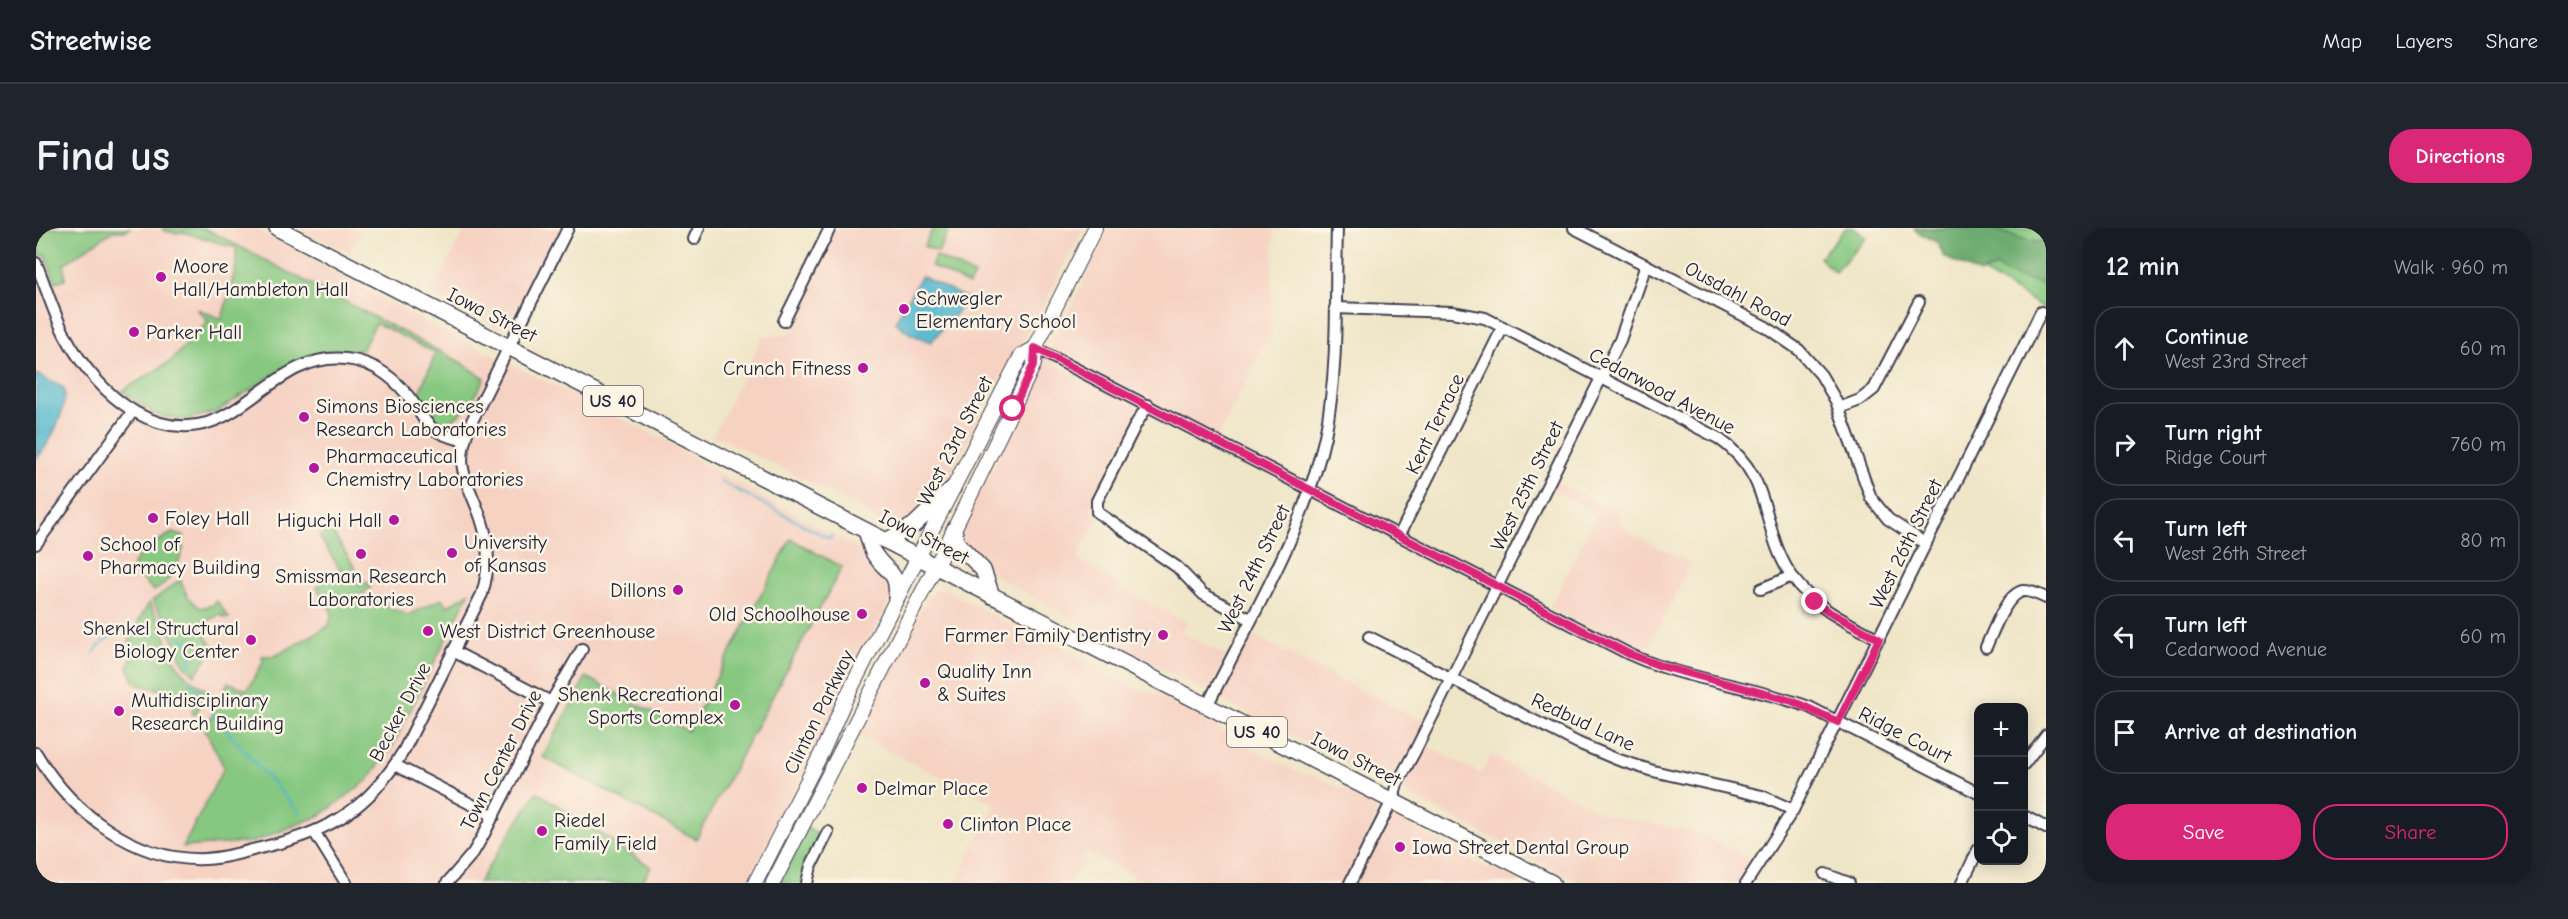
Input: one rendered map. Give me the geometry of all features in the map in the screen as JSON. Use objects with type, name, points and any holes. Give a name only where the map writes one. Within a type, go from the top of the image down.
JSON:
[{"type":"highway","name":"Iowa Street","points":[[277,228],[1552,883]]},
{"type":"highway","points":[[886,541],[907,532],[953,488]]},
{"type":"highway","points":[[954,530],[957,543],[983,570],[992,596]]},
{"type":"highway","points":[[866,531],[874,554],[894,575],[897,587],[896,599]]},
{"type":"main road","name":"West 23rd Street","points":[[935,566],[1034,364],[1035,348],[1095,228]]},
{"type":"main road","name":"West 23rd Street","points":[[917,557],[1022,356],[1035,348]]},
{"type":"main road","name":"Clinton Parkway","points":[[755,883],[917,557]]},
{"type":"main road","name":"Clinton Parkway","points":[[773,883],[935,566]]},
{"type":"street","name":"Becker Drive","points":[[36,753],[53,779],[79,806],[118,836],[153,852],[184,859],[220,858],[315,833],[355,808],[377,788],[395,765],[482,594],[488,567],[486,537],[462,470],[465,441],[568,228]]},
{"type":"street","points":[[694,238],[699,228]]},
{"type":"street","points":[[784,321],[830,228]]},
{"type":"street","name":"West 24th Street","points":[[1207,706],[1291,537],[1310,489],[1329,416],[1337,228]]},
{"type":"street","name":"Ousdahl Road","points":[[1574,228],[1786,339],[1799,350],[1821,375],[1839,408],[1871,498],[1888,519],[1926,544]]},
{"type":"street","points":[[36,263],[58,321],[75,350],[94,376],[133,411],[148,420],[169,426],[204,424],[235,410],[300,366],[327,359],[344,359],[366,363],[384,372],[405,392],[433,429],[465,441]]},
{"type":"street","name":"West 25th Street","points":[[1350,883],[1392,801],[1396,784],[1415,752],[1601,377],[1629,318],[1646,265]]},
{"type":"street","points":[[1839,408],[1860,400],[1874,389],[1919,302]]},
{"type":"street","name":"Cedarwood Avenue","points":[[1335,308],[1465,313],[1485,318],[1718,438],[1751,470],[1760,488],[1775,540],[1791,576],[1815,602],[1827,611],[1879,639]]},
{"type":"street","name":"West 26th Street","points":[[1746,883],[1793,810],[2041,312]]},
{"type":"street","name":"Kent Terrace","points":[[1399,537],[1503,327]]},
{"type":"street","name":"Ridge Court","points":[[1035,348],[1639,659],[1792,701],[1974,791]]},
{"type":"street","points":[[1148,405],[1097,501],[1097,512],[1178,567],[1203,594],[1250,619]]},
{"type":"street","points":[[36,544],[133,411]]},
{"type":"street","points":[[1761,589],[1791,576]]},
{"type":"street","points":[[1986,647],[2012,597],[2022,591],[2030,591],[2046,598]]},
{"type":"street","name":"Redbud Lane","points":[[1369,637],[1578,742],[1630,764],[1762,796],[1793,810]]},
{"type":"street","name":"Town Center Drive","points":[[447,883],[472,853],[494,816],[551,702],[582,649]]},
{"type":"street","points":[[453,651],[551,702]]},
{"type":"street","points":[[2028,759],[2046,735]]},
{"type":"street","points":[[395,765],[494,816]]},
{"type":"street","points":[[2028,818],[2046,828]]},
{"type":"street","points":[[807,883],[811,866],[828,832]]},
{"type":"street","points":[[315,833],[346,883]]},
{"type":"street","points":[[1962,883],[1974,858]]},
{"type":"street","points":[[1825,874],[1849,883]]},
{"type":"shaded area","name":"University of Kansas","points":[[36,228],[256,228],[423,321],[668,442],[710,468],[872,556],[894,590],[821,741],[747,883],[36,883]]},
{"type":"shaded area","points":[[297,228],[363,228],[350,253]]},
{"type":"shaded area","points":[[466,228],[563,228],[547,260],[505,327],[494,327],[430,295]]},
{"type":"shaded area","points":[[835,228],[1083,228],[1036,321],[993,389],[945,486],[936,499],[899,528],[880,521],[854,505],[719,437],[712,438],[763,336],[787,335],[796,327],[797,318],[794,311]]},
{"type":"shaded area","points":[[1110,228],[1274,228],[1271,331],[1218,436],[1051,350],[1054,336],[1067,315]]},
{"type":"shaded area","points":[[1047,359],[1134,404],[1139,410],[1093,500],[1092,511],[1098,519],[1077,559],[1156,607],[1187,622],[1182,633],[1227,656],[1210,688],[1201,689],[1110,641],[996,576],[966,550],[961,528],[1016,424],[1041,361]]},
{"type":"shaded area","points":[[1555,481],[1618,513],[1624,530],[1691,563],[1645,655],[1550,608],[1597,513],[1551,489]]},
{"type":"shaded area","points":[[945,589],[998,618],[1017,627],[1023,627],[1072,652],[1097,669],[1137,690],[1146,690],[1176,705],[1243,744],[1306,776],[1314,775],[1375,806],[1376,817],[1344,883],[1148,883],[1087,852],[1071,883],[955,883],[995,804],[854,734],[899,645],[912,629],[929,597],[935,591]]},
{"type":"shaded area","points":[[1249,634],[1425,722],[1394,782],[1385,783],[1223,700],[1220,691]]},
{"type":"shaded area","points":[[1424,745],[1481,774],[1491,755],[1607,815],[1698,833],[1754,861],[1740,883],[1581,883],[1407,794],[1404,789],[1405,783]]},
{"type":"shaded area","points":[[1396,818],[1479,865],[1500,871],[1522,883],[1356,883],[1388,823]]},
{"type":"green space","points":[[36,228],[130,228],[125,231],[113,231],[64,264],[65,279],[55,282],[45,254],[40,256],[36,246]]},
{"type":"green space","points":[[162,228],[204,228],[460,362],[485,378],[472,401],[460,414],[438,425],[418,395],[436,353],[376,323],[362,350],[324,352],[284,368],[216,412],[183,420],[157,415],[122,391],[170,362],[208,321],[197,309],[222,319],[236,267],[236,248],[183,232],[164,231]]},
{"type":"green space","points":[[933,228],[950,228],[938,252],[924,246]]},
{"type":"green space","points":[[1846,228],[1854,228],[1866,238],[1835,272],[1819,258]]},
{"type":"green space","points":[[1914,228],[1990,228],[2030,241],[2046,243],[2046,286],[2008,274],[1997,267],[1980,274],[1944,257],[1938,243]]},
{"type":"green space","points":[[1934,228],[2046,228],[2046,309],[1960,260]]},
{"type":"green space","points":[[936,256],[974,275],[969,285],[931,266]]},
{"type":"green space","points":[[331,530],[356,569],[351,574],[359,586],[367,582],[371,587],[363,593],[367,601],[378,596],[389,608],[408,615],[442,599],[448,606],[469,593],[393,745],[368,780],[321,815],[253,842],[183,847],[224,767],[205,730],[228,682],[247,690],[263,662],[262,656],[275,656],[329,626],[332,613],[317,587],[341,571],[319,536]]},
{"type":"green space","points":[[172,533],[184,536],[180,559],[172,575],[154,591],[132,569],[143,551]]},
{"type":"green space","name":"Shenk Recreational Sports Complex","points":[[791,539],[842,567],[696,839],[543,757],[586,677],[688,731]]},
{"type":"green space","points":[[180,580],[188,597],[200,608],[213,605],[217,601],[229,618],[224,618],[220,614],[198,627],[171,617],[164,618],[152,601]]},
{"type":"green space","points":[[149,603],[160,621],[170,652],[178,666],[187,677],[209,692],[194,716],[192,711],[195,704],[182,693],[171,696],[162,690],[136,684],[128,668],[133,654],[128,647],[134,629]]},
{"type":"green space","points":[[166,623],[201,630],[214,647],[195,675],[183,663]]},
{"type":"green space","name":"Riedel Family Field","points":[[537,792],[651,867],[641,883],[478,883]]},
{"type":"green space","points":[[807,828],[821,835],[802,883],[779,883]]},
{"type":"water","points":[[921,276],[968,299],[931,342],[911,334],[895,322]]},
{"type":"water","points":[[36,374],[64,388],[65,396],[57,425],[47,445],[36,459]]},
{"type":"waterway","points":[[720,481],[830,539],[832,535]]},
{"type":"waterway","points":[[93,654],[106,639],[125,633]]},
{"type":"waterway","points":[[147,635],[156,634]]},
{"type":"waterway","points":[[179,636],[187,642],[191,649],[189,668]]},
{"type":"waterway","points":[[189,682],[202,692]]},
{"type":"waterway","points":[[212,714],[299,812]]},
{"type":"place","name":"Moore Hall/Hambleton Hall","points":[[161,277]]},
{"type":"place","name":"Schwegler Elementary School","points":[[904,309]]},
{"type":"place","name":"Parker Hall","points":[[134,332]]},
{"type":"place","name":"Crunch Fitness","points":[[863,368]]},
{"type":"place","name":"Simons Biosciences Research Laboratories","points":[[304,417]]},
{"type":"place","name":"Pharmaceutical Chemistry Laboratories","points":[[314,468]]},
{"type":"place","name":"Foley Hall","points":[[153,518]]},
{"type":"place","name":"Higuchi Hall","points":[[394,520]]},
{"type":"place","name":"University of Kansas","points":[[452,553]]},
{"type":"place","name":"Smissman Research Laboratories","points":[[361,554]]},
{"type":"place","name":"School of Pharmacy Building","points":[[88,556]]},
{"type":"place","name":"Dillons","points":[[678,590]]},
{"type":"place","name":"Old Schoolhouse","points":[[862,614]]},
{"type":"place","name":"West District Greenhouse","points":[[428,631]]},
{"type":"place","name":"Farmer Family Dentistry","points":[[1163,635]]},
{"type":"place","name":"Shenkel Structural Biology Center","points":[[251,640]]},
{"type":"place","name":"Quality Inn & Suites","points":[[925,683]]},
{"type":"place","name":"Shenk Recreational Sports Complex","points":[[735,705]]},
{"type":"place","name":"Multidisciplinary Research Building","points":[[119,711]]},
{"type":"place","name":"Delmar Place","points":[[862,788]]},
{"type":"place","name":"Clinton Place","points":[[948,824]]},
{"type":"place","name":"Riedel Family Field","points":[[542,831]]},
{"type":"place","name":"Iowa Street Dental Group","points":[[1400,847]]},
{"type":"route","points":[[1013,409],[1034,364],[1035,348],[1629,654],[1661,666],[1780,697],[1809,707],[1838,722],[1879,639],[1844,621],[1815,602]]}]
